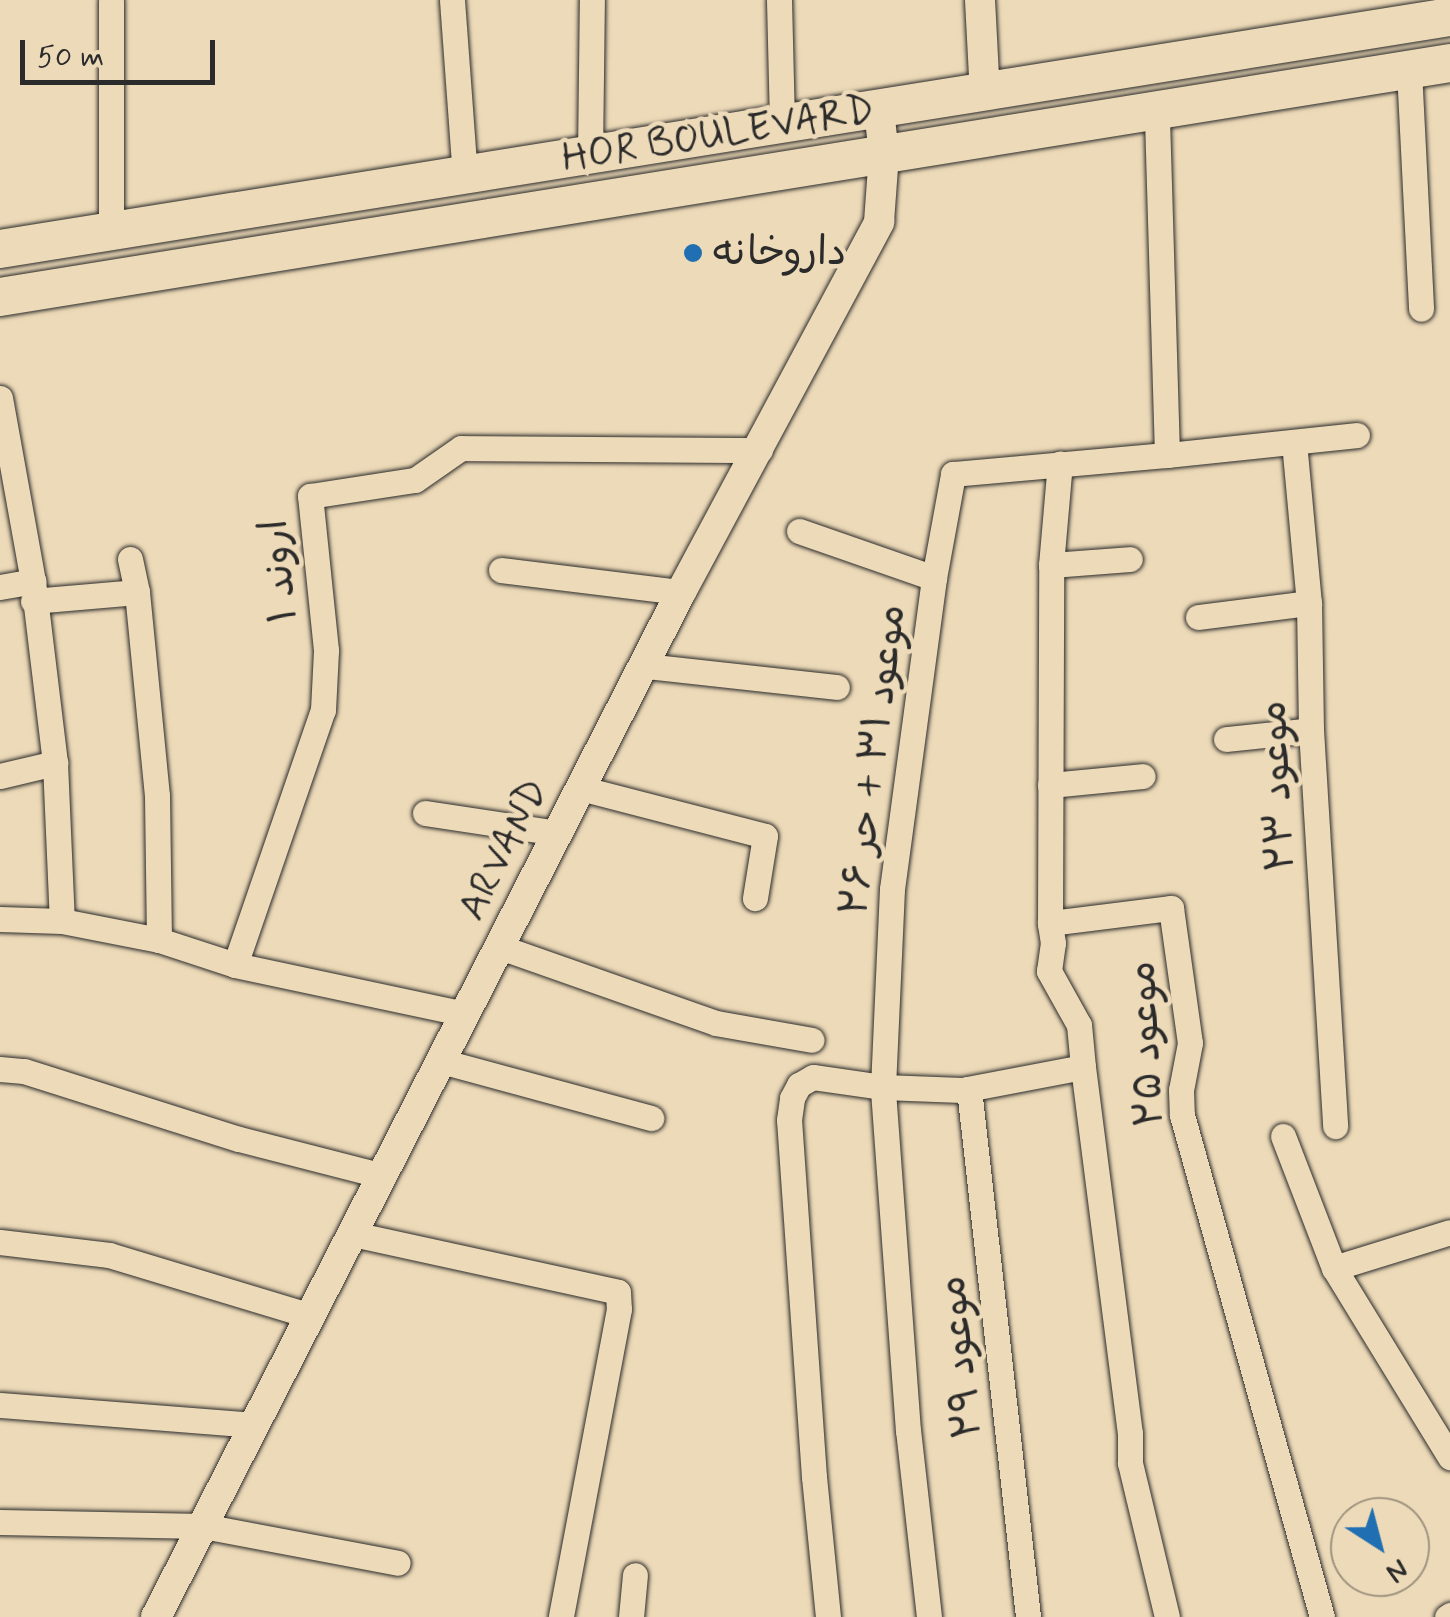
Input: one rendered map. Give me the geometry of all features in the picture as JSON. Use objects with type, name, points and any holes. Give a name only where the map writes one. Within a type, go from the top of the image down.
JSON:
[{"type":"main road","name":"HOR BOULEVARD","points":[[0,250],[1450,17]]},
{"type":"main road","name":"HOR BOULEVARD","points":[[0,297],[1450,63]]},
{"type":"street","points":[[452,0],[465,175]]},
{"type":"street","points":[[590,155],[592,0]]},
{"type":"street","points":[[779,0],[782,126]]},
{"type":"street","points":[[980,0],[984,94]]},
{"type":"street","points":[[111,1],[111,232]]},
{"type":"street","points":[[1409,70],[1421,309]]},
{"type":"street","points":[[1157,108],[1167,455]]},
{"type":"street","name":"ARVAND","points":[[160,1616],[681,592],[880,222],[884,154],[879,111]]},
{"type":"street","points":[[0,398],[33,591],[55,763],[62,921]]},
{"type":"street","name":"موعود ۳۱ + حر ۲۶","points":[[928,1617],[908,1432],[883,1088],[892,888],[934,578],[953,474],[1357,435]]},
{"type":"street","name":"موعود ۲۳","points":[[1294,442],[1309,603],[1311,730],[1335,1126]]},
{"type":"street","name":"اروند ۱","points":[[236,965],[323,710],[326,650],[310,496],[415,480],[461,448],[760,450]]},
{"type":"street","points":[[1050,923],[1051,566],[1060,462]]},
{"type":"street","points":[[799,531],[934,578]]},
{"type":"street","points":[[130,559],[137,592],[157,796],[159,940]]},
{"type":"street","points":[[1051,566],[1130,559]]},
{"type":"street","points":[[501,570],[681,592]]},
{"type":"street","points":[[0,588],[137,592]]},
{"type":"street","points":[[1198,617],[1309,603]]},
{"type":"street","points":[[646,666],[836,687]]},
{"type":"street","points":[[1226,739],[1311,730]]},
{"type":"street","points":[[0,776],[55,763]]},
{"type":"street","points":[[1050,785],[1143,776]]},
{"type":"street","points":[[580,788],[765,836],[755,898]]},
{"type":"street","points":[[425,813],[557,833]]},
{"type":"street","name":"موعود ۲۵","points":[[828,1617],[814,1478],[789,1120],[792,1098],[799,1085],[812,1077],[883,1088],[969,1089],[1083,1067],[1079,1025],[1049,971],[1053,943],[1050,923],[1171,908],[1190,1043],[1181,1090],[1182,1114],[1322,1617]]},
{"type":"street","points":[[0,919],[62,921],[159,940],[236,965],[465,1014]]},
{"type":"street","points":[[500,947],[716,1023],[812,1040]]},
{"type":"street","points":[[441,1062],[651,1118]]},
{"type":"street","points":[[1083,1067],[1130,1432],[1130,1464],[1168,1617]]},
{"type":"street","points":[[0,1069],[24,1071],[239,1139],[383,1176]]},
{"type":"street","name":"موعود ۲۹","points":[[969,1089],[1028,1617]]},
{"type":"street","points":[[1283,1136],[1334,1268],[1450,1457]]},
{"type":"street","points":[[1334,1268],[1450,1232]]},
{"type":"street","points":[[353,1234],[618,1292],[619,1308],[561,1617]]},
{"type":"street","points":[[0,1242],[109,1255],[311,1316]]},
{"type":"street","points":[[0,1405],[255,1425]]},
{"type":"street","points":[[0,1522],[203,1526],[398,1563]]},
{"type":"street","points":[[631,1617],[635,1575]]},
{"type":"place","name":"داروخانه","points":[[693,253]]}]
